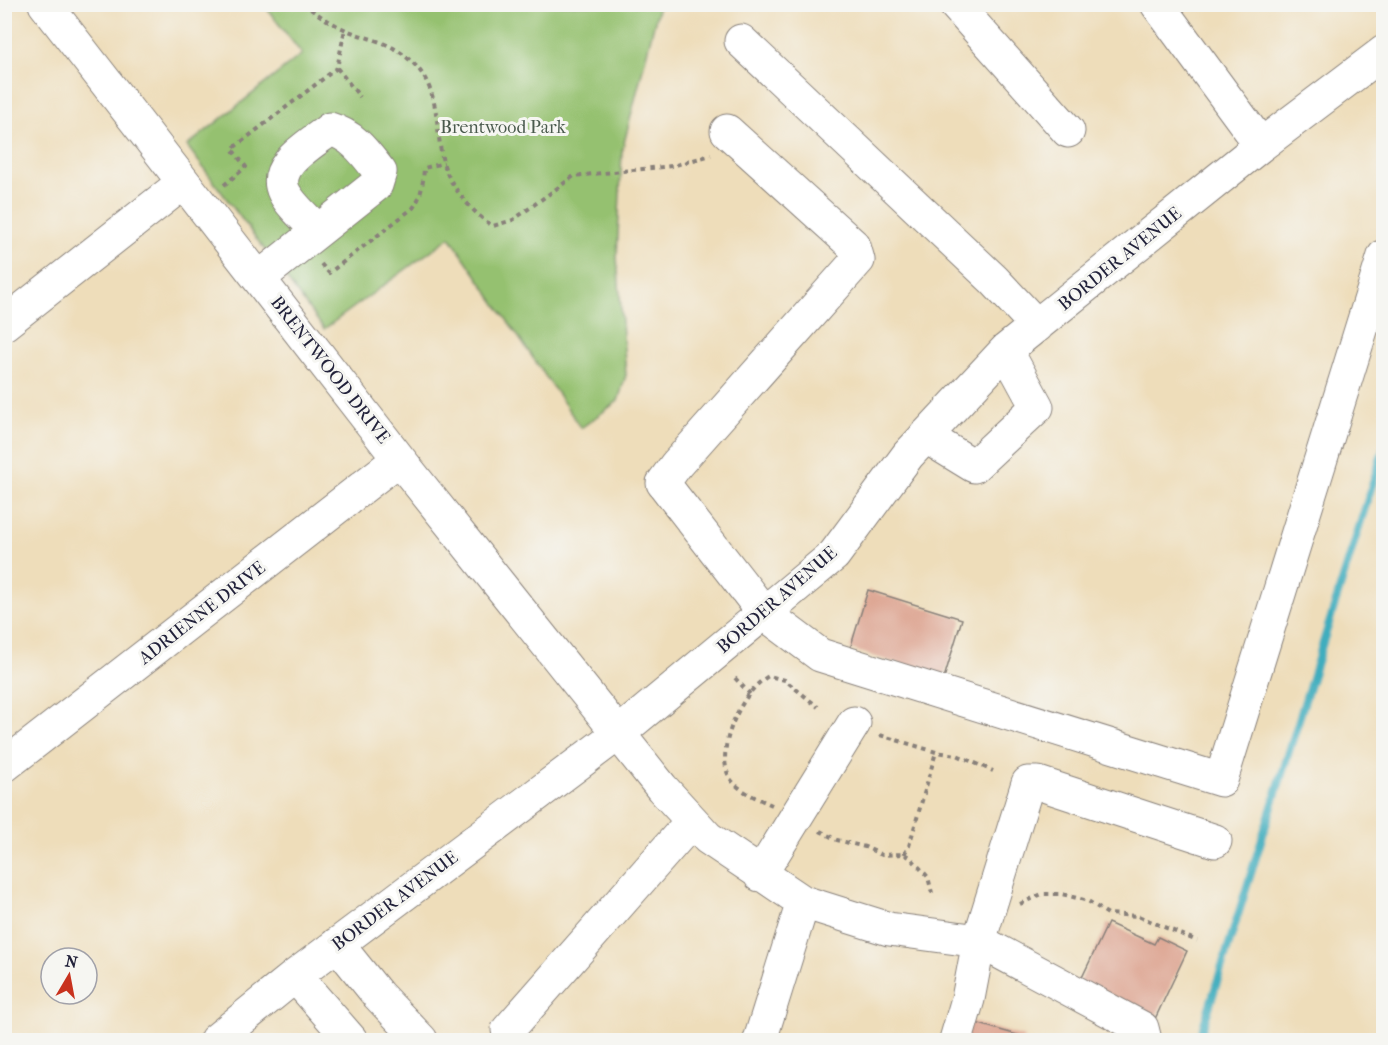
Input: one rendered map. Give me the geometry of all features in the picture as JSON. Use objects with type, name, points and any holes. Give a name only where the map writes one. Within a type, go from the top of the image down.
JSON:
[{"type":"street","name":"BRENTWOOD DRIVE","points":[[45,4],[399,459],[662,789],[708,838],[802,902],[889,929],[979,941]]},
{"type":"street","points":[[955,4],[1068,131]]},
{"type":"street","points":[[1167,8],[1261,145]]},
{"type":"street","points":[[741,41],[985,272],[1037,326]]},
{"type":"street","name":"BORDER AVENUE","points":[[216,1041],[295,976],[619,733],[834,555],[908,455],[1006,350],[1261,145],[1383,52]]},
{"type":"street","points":[[736,139],[854,246],[858,260],[676,465],[663,483],[764,613],[820,655],[835,662],[1221,780],[1383,256]]},
{"type":"street","points":[[4,324],[183,183]]},
{"type":"street","points":[[259,278],[316,246]]},
{"type":"street","points":[[926,436],[974,466],[1037,407],[1006,350]]},
{"type":"street","name":"ADRIENNE DRIVE","points":[[4,766],[399,459]]},
{"type":"street","points":[[760,875],[862,728]]},
{"type":"street","points":[[956,1041],[968,999],[979,941],[1028,783],[1038,783],[1215,841]]},
{"type":"street","points":[[508,1030],[692,821]]},
{"type":"street","points":[[760,1041],[802,902]]},
{"type":"street","points":[[979,941],[1142,1028],[1145,1041]]},
{"type":"street","points":[[337,944],[378,995],[421,1041]]},
{"type":"street","points":[[295,976],[351,1041]]},
{"type":"path","points":[[303,4],[345,29],[383,41],[413,63],[426,81],[438,113],[444,163],[462,196],[478,217],[493,226],[513,220],[574,176],[672,166],[736,139]]},
{"type":"path","points":[[224,185],[246,167],[232,149],[337,68],[345,29]]},
{"type":"path","points":[[337,68],[360,97]]},
{"type":"path","points":[[316,246],[319,262],[329,273],[413,208],[419,200],[423,186],[424,168],[444,163]]},
{"type":"path","points":[[777,807],[755,797],[732,781],[724,759],[731,728],[750,694],[761,680],[777,676],[818,706]]},
{"type":"path","points":[[735,678],[750,694]]},
{"type":"path","points":[[862,728],[936,752],[957,755],[993,771]]},
{"type":"path","points":[[904,854],[909,846],[936,752]]},
{"type":"path","points":[[818,830],[837,840],[865,847],[882,855],[904,854],[911,858],[928,877],[932,893]]},
{"type":"path","points":[[1019,905],[1042,894],[1062,894],[1099,906],[1108,914],[1138,916],[1197,941]]},
{"type":"green space","name":"Brentwood Park","points":[[264,5],[659,5],[622,151],[617,257],[626,375],[618,401],[581,428],[450,237],[324,329],[187,146],[302,54]]},
{"type":"building","points":[[868,590],[962,619],[944,678],[850,649]]},
{"type":"building","points":[[1108,923],[1154,944],[1158,937],[1187,951],[1154,1021],[1078,986]]},
{"type":"building","points":[[969,1021],[1024,1037],[1023,1040],[963,1040]]},
{"type":"waterway","points":[[1199,1040],[1384,447]]}]
